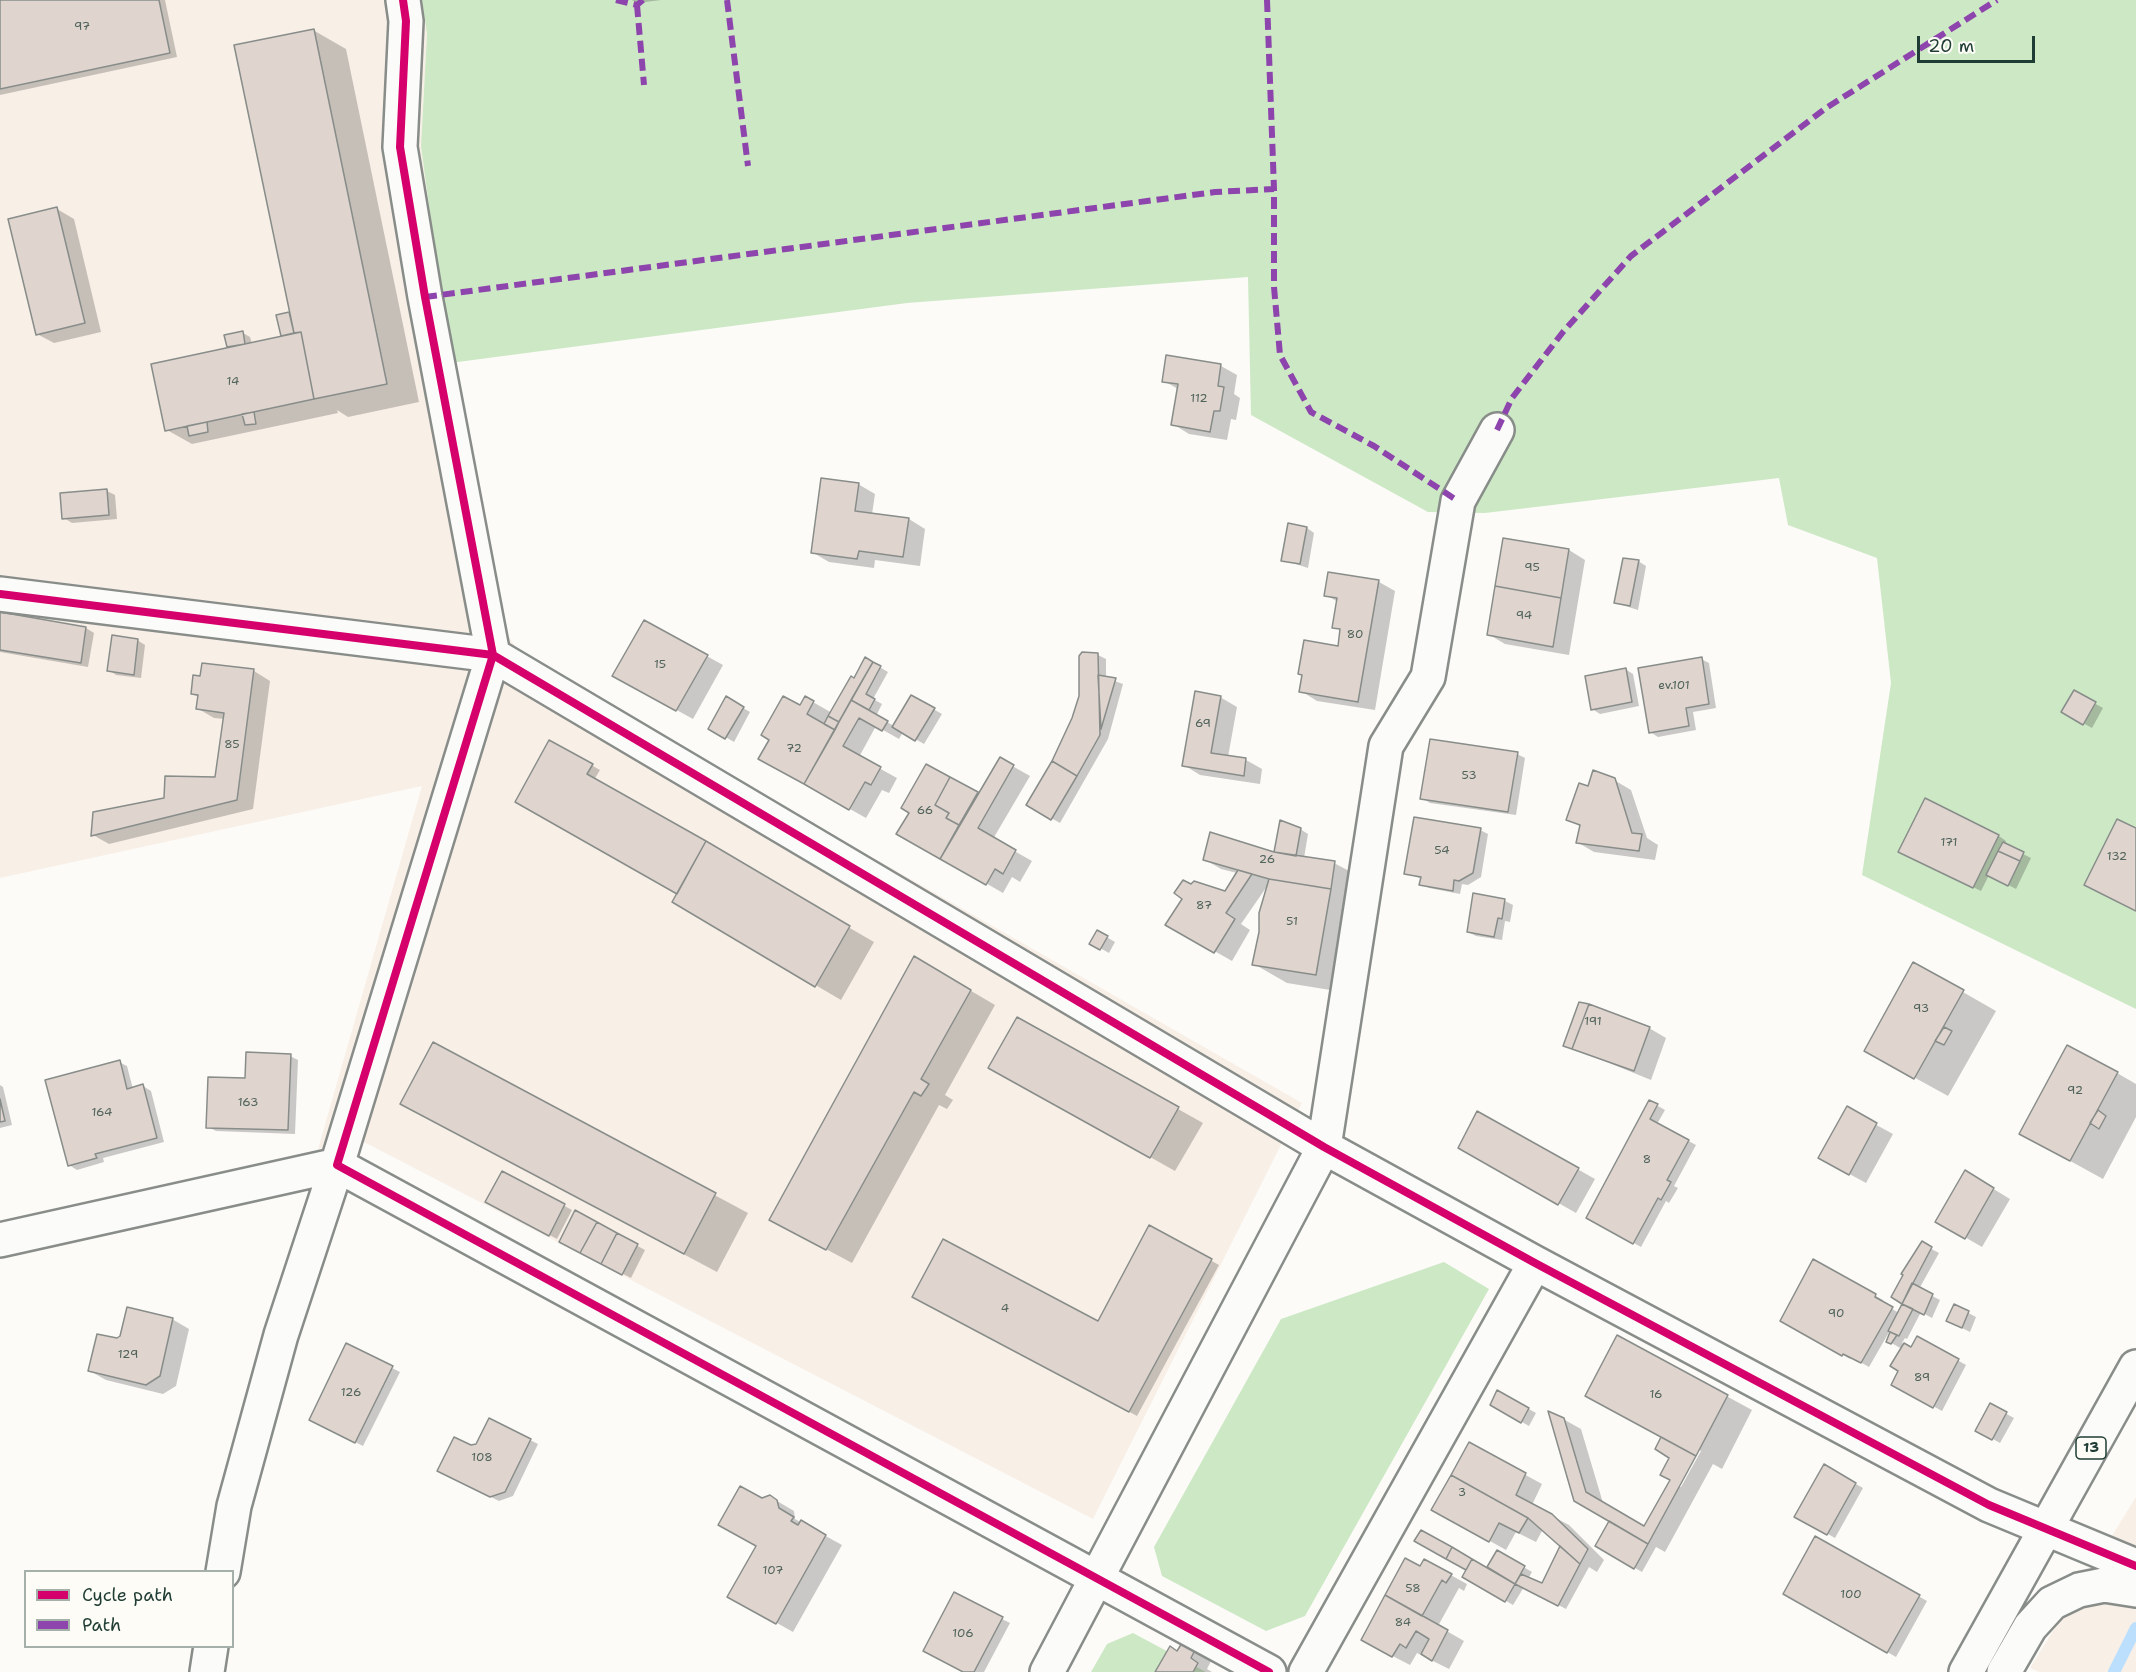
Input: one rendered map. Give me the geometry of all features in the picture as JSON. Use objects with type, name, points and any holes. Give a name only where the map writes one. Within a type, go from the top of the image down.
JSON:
[{"type":"street","points":[[223,1570],[234,1506],[281,1335],[338,1165],[493,655],[425,297],[400,147],[406,21],[403,0]]},
{"type":"street","points":[[1047,1672],[1324,1147],[1386,746],[1428,677],[1458,501],[1497,430]]},
{"type":"street","points":[[0,594],[493,655],[1324,1147],[1535,1263],[1989,1505],[2136,1566]]},
{"type":"street","points":[[0,1240],[338,1165],[1269,1672]]},
{"type":"street","points":[[1306,1672],[1535,1263]]},
{"type":"street","name":"13","points":[[1966,1672],[2136,1367]]},
{"type":"street","points":[[2004,1672],[2030,1627],[2052,1603],[2079,1590],[2103,1586],[2136,1590]]},
{"type":"street","points":[[207,1672],[211,1648]]},
{"type":"shaded area","points":[[0,0],[422,0],[427,34],[421,146],[450,363],[501,627],[524,658],[1302,1103],[1093,1519],[360,1140],[318,1149],[422,786],[0,878]]},
{"type":"shaded area","points":[[2136,1497],[2136,1672],[2039,1672],[2030,1668]]},
{"type":"green space","points":[[422,0],[2136,0],[2136,1009],[1862,875],[1891,683],[1877,558],[1788,525],[1779,478],[1485,513],[1428,512],[1251,415],[1248,277],[907,303],[450,363],[421,146],[427,34]]},
{"type":"green space","points":[[1444,1262],[1489,1289],[1305,1616],[1266,1631],[1162,1576],[1154,1547],[1281,1319]]},
{"type":"green space","points":[[1133,1633],[1206,1672],[1091,1672],[1107,1644]]},
{"type":"building","points":[[0,0],[159,0],[170,53],[0,89]]},
{"type":"building","points":[[314,29],[387,384],[314,399],[301,332],[294,333],[234,45]]},
{"type":"building","points":[[57,207],[85,323],[36,335],[8,219]]},
{"type":"building","points":[[289,312],[294,333],[281,336],[276,315]]},
{"type":"building","points":[[243,331],[245,344],[227,347],[224,335]]},
{"type":"building","points":[[301,332],[314,399],[165,431],[151,364]]},
{"type":"building","points":[[1166,355],[1221,364],[1218,386],[1224,387],[1220,411],[1214,411],[1210,432],[1171,425],[1178,384],[1162,382]]},
{"type":"building","points":[[254,412],[256,424],[245,425],[242,414]]},
{"type":"building","points":[[207,422],[208,432],[189,436],[187,426]]},
{"type":"building","points":[[821,478],[859,483],[855,511],[909,518],[903,557],[859,551],[857,559],[811,553]]},
{"type":"building","points":[[107,489],[109,515],[62,519],[60,493]]},
{"type":"building","points":[[1288,523],[1307,527],[1300,564],[1281,561]]},
{"type":"building","points":[[1503,538],[1569,549],[1561,598],[1495,586]]},
{"type":"building","points":[[1623,558],[1639,560],[1630,606],[1614,603]]},
{"type":"building","points":[[1328,572],[1379,580],[1358,702],[1299,692],[1302,675],[1298,674],[1304,640],[1338,646],[1340,629],[1332,628],[1337,598],[1324,596]]},
{"type":"building","points":[[1495,586],[1561,598],[1553,647],[1487,635]]},
{"type":"building","points":[[0,612],[86,627],[81,663],[0,650]]},
{"type":"building","points":[[644,620],[708,655],[676,711],[612,676]]},
{"type":"building","points":[[112,635],[138,639],[134,675],[107,671]]},
{"type":"building","points":[[1082,652],[1098,653],[1100,735],[1077,776],[1052,761],[1072,718],[1079,696],[1079,656]]},
{"type":"building","points":[[865,657],[873,662],[839,722],[828,716],[851,676],[854,678]]},
{"type":"building","points":[[1702,657],[1709,704],[1686,708],[1689,726],[1649,733],[1638,668]]},
{"type":"building","points":[[873,662],[881,666],[866,694],[875,699],[869,710],[851,700]]},
{"type":"building","points":[[202,663],[254,669],[237,800],[91,836],[93,812],[164,798],[165,776],[215,777],[224,713],[196,709],[198,695],[191,694],[193,675],[200,676]]},
{"type":"building","points":[[1626,668],[1632,702],[1591,710],[1585,676]]},
{"type":"building","points":[[1098,675],[1116,678],[1101,729]]},
{"type":"building","points":[[2074,690],[2096,702],[2083,725],[2061,712]]},
{"type":"building","points":[[1195,691],[1221,696],[1211,753],[1246,758],[1244,776],[1182,766]]},
{"type":"building","points":[[911,695],[935,708],[915,741],[892,727]]},
{"type":"building","points":[[726,696],[744,707],[725,739],[708,729]]},
{"type":"building","points":[[783,696],[800,705],[805,696],[814,701],[807,714],[835,730],[804,784],[758,759],[769,740],[761,735]]},
{"type":"building","points":[[851,700],[888,721],[882,731],[859,718],[843,746],[881,767],[871,785],[865,782],[849,810],[804,784]]},
{"type":"building","points":[[828,716],[839,722],[835,730],[824,724]]},
{"type":"building","points":[[1430,739],[1518,752],[1508,812],[1420,799]]},
{"type":"building","points":[[549,740],[593,764],[587,774],[706,841],[677,894],[515,802]]},
{"type":"building","points":[[1000,757],[1014,765],[978,828],[1016,850],[1003,874],[995,869],[986,885],[940,859]]},
{"type":"building","points":[[1052,761],[1077,776],[1051,820],[1026,805]]},
{"type":"building","points":[[926,764],[950,777],[935,805],[949,813],[946,818],[959,825],[940,859],[896,834],[909,813],[901,808]]},
{"type":"building","points":[[1593,770],[1615,778],[1632,833],[1642,834],[1639,851],[1576,843],[1580,825],[1566,820],[1579,783],[1588,786]]},
{"type":"building","points":[[950,777],[978,792],[959,825],[946,818],[949,813],[935,805]]},
{"type":"building","points":[[1925,798],[1999,835],[1973,888],[1898,852]]},
{"type":"building","points":[[1414,817],[1481,828],[1473,873],[1459,881],[1454,880],[1453,891],[1419,885],[1421,877],[1404,874]]},
{"type":"building","points":[[2117,819],[2136,828],[2136,911],[2084,885]]},
{"type":"building","points":[[1280,820],[1301,828],[1296,856],[1274,852]]},
{"type":"building","points":[[1210,832],[1274,852],[1335,861],[1331,889],[1269,879],[1203,860]]},
{"type":"building","points":[[706,841],[850,926],[815,987],[672,902]]},
{"type":"building","points":[[2003,842],[2024,852],[2020,861],[1998,851]]},
{"type":"building","points":[[1998,851],[2020,861],[2008,886],[1986,875]]},
{"type":"building","points":[[1238,870],[1252,874],[1226,913],[1235,919],[1214,953],[1165,925],[1182,899],[1174,893],[1183,880],[1191,884],[1194,881],[1225,891]]},
{"type":"building","points":[[1269,879],[1331,889],[1316,975],[1252,965],[1259,932],[1259,913]]},
{"type":"building","points":[[1473,893],[1505,899],[1502,919],[1498,918],[1494,937],[1467,932]]},
{"type":"building","points":[[1097,930],[1108,936],[1100,950],[1089,944]]},
{"type":"building","points":[[914,956],[971,990],[921,1079],[929,1084],[921,1096],[914,1092],[826,1250],[769,1220]]},
{"type":"building","points":[[1913,962],[1964,990],[1914,1079],[1864,1051]]},
{"type":"building","points":[[1579,1002],[1589,1004],[1572,1049],[1563,1046]]},
{"type":"building","points":[[1589,1004],[1650,1027],[1634,1071],[1572,1049]]},
{"type":"building","points":[[1017,1017],[1179,1107],[1150,1158],[988,1068]]},
{"type":"building","points":[[1944,1027],[1952,1031],[1944,1045],[1935,1041]]},
{"type":"building","points":[[433,1042],[716,1193],[684,1254],[400,1104]]},
{"type":"building","points":[[2067,1045],[2118,1072],[2070,1161],[2019,1134]]},
{"type":"building","points":[[246,1052],[291,1054],[288,1130],[206,1128],[208,1077],[245,1078]]},
{"type":"building","points":[[120,1060],[127,1089],[143,1084],[157,1138],[95,1154],[97,1158],[68,1166],[45,1080]]},
{"type":"building","points":[[0,1099],[5,1121],[0,1122]]},
{"type":"building","points":[[1649,1100],[1658,1104],[1650,1119],[1689,1140],[1667,1180],[1671,1182],[1661,1200],[1658,1198],[1633,1244],[1586,1218]]},
{"type":"building","points":[[1847,1106],[1877,1123],[1849,1175],[1818,1158]]},
{"type":"building","points":[[2098,1110],[2106,1116],[2099,1129],[2090,1123]]},
{"type":"building","points":[[1477,1111],[1579,1168],[1558,1205],[1458,1148]]},
{"type":"building","points":[[1965,1170],[1994,1188],[1965,1239],[1935,1222]]},
{"type":"building","points":[[502,1171],[565,1204],[549,1236],[485,1202]]},
{"type":"building","points":[[575,1210],[597,1222],[580,1253],[559,1242]]},
{"type":"building","points":[[597,1222],[617,1233],[601,1264],[580,1253]]},
{"type":"building","points":[[1149,1225],[1212,1259],[1129,1412],[912,1297],[943,1239],[1098,1321]]},
{"type":"building","points":[[617,1233],[638,1244],[622,1275],[601,1264]]},
{"type":"building","points":[[1922,1241],[1932,1247],[1902,1304],[1891,1297],[1903,1275],[1901,1274]]},
{"type":"building","points":[[1813,1259],[1876,1294],[1875,1297],[1893,1307],[1861,1363],[1843,1354],[1842,1356],[1780,1321]]},
{"type":"building","points":[[1912,1283],[1933,1294],[1924,1315],[1902,1304]]},
{"type":"building","points":[[1902,1304],[1913,1309],[1899,1336],[1888,1331]]},
{"type":"building","points":[[1954,1304],[1969,1311],[1962,1328],[1946,1321]]},
{"type":"building","points":[[127,1307],[173,1318],[160,1376],[146,1385],[88,1371],[97,1334],[117,1338],[120,1336]]},
{"type":"building","points":[[1890,1332],[1897,1335],[1891,1344],[1886,1342]]},
{"type":"building","points":[[1617,1335],[1728,1395],[1696,1456],[1585,1396]]},
{"type":"building","points":[[1917,1336],[1959,1359],[1933,1408],[1891,1385],[1898,1371],[1890,1366],[1904,1343],[1911,1347]]},
{"type":"building","points":[[346,1343],[393,1366],[355,1443],[309,1420]]},
{"type":"building","points":[[1497,1390],[1529,1408],[1521,1423],[1490,1405]]},
{"type":"building","points":[[1990,1403],[2007,1412],[1992,1440],[1975,1431]]},
{"type":"building","points":[[1548,1411],[1564,1418],[1586,1492],[1644,1526],[1670,1480],[1660,1475],[1669,1458],[1655,1449],[1661,1437],[1696,1456],[1648,1544],[1574,1501]]},
{"type":"building","points":[[489,1418],[531,1439],[505,1492],[490,1497],[437,1471],[454,1437],[471,1445],[476,1444]]},
{"type":"building","points":[[1469,1442],[1526,1473],[1516,1495],[1552,1514],[1588,1549],[1580,1564],[1528,1518],[1451,1475]]},
{"type":"building","points":[[1824,1464],[1856,1483],[1827,1535],[1794,1517]]},
{"type":"building","points":[[1451,1475],[1528,1518],[1519,1533],[1499,1523],[1489,1542],[1431,1510]]},
{"type":"building","points":[[740,1486],[762,1498],[770,1495],[777,1500],[779,1508],[794,1517],[791,1521],[798,1525],[801,1520],[826,1535],[776,1624],[727,1597],[756,1546],[718,1525]]},
{"type":"building","points":[[1609,1521],[1648,1544],[1634,1569],[1595,1546]]},
{"type":"building","points":[[1421,1530],[1452,1547],[1446,1559],[1414,1541]]},
{"type":"building","points":[[1815,1536],[1920,1595],[1887,1653],[1783,1594]]},
{"type":"building","points":[[1560,1546],[1580,1564],[1558,1606],[1515,1584],[1521,1574],[1542,1583]]},
{"type":"building","points":[[1452,1547],[1472,1559],[1466,1570],[1446,1559]]},
{"type":"building","points":[[1497,1550],[1525,1566],[1515,1584],[1487,1567]]},
{"type":"building","points":[[1405,1558],[1420,1566],[1424,1559],[1452,1574],[1446,1583],[1442,1580],[1422,1616],[1385,1595]]},
{"type":"building","points":[[1472,1559],[1515,1584],[1505,1602],[1462,1577]]},
{"type":"building","points":[[954,1592],[1003,1617],[974,1672],[963,1672],[923,1651]]},
{"type":"building","points":[[1385,1595],[1448,1630],[1432,1661],[1421,1654],[1429,1639],[1416,1631],[1406,1648],[1400,1644],[1392,1657],[1361,1640]]},
{"type":"building","points":[[1182,1643],[1195,1650],[1191,1658],[1198,1663],[1193,1672],[1155,1672],[1170,1646],[1177,1651]]},
{"type":"waterway","points":[[2114,1672],[2136,1628]]},
{"type":"marked path","points":[[616,0],[637,5],[643,0]]},
{"type":"marked path","points":[[727,0],[748,166]]},
{"type":"marked path","points":[[1267,0],[1274,189]]},
{"type":"marked path","points":[[1497,430],[1512,398],[1563,332],[1631,256],[1826,108],[1997,0]]},
{"type":"marked path","points":[[637,5],[644,85]]},
{"type":"marked path","points":[[425,297],[1215,192],[1274,189],[1274,287],[1280,355],[1311,412],[1374,446],[1458,501]]},
{"type":"cycle path","points":[[403,0],[406,21],[400,147],[425,297],[493,655],[337,1165],[1269,1672]]},
{"type":"cycle path","points":[[0,594],[493,655],[1324,1147],[1535,1263],[1989,1505],[2136,1566]]}]
